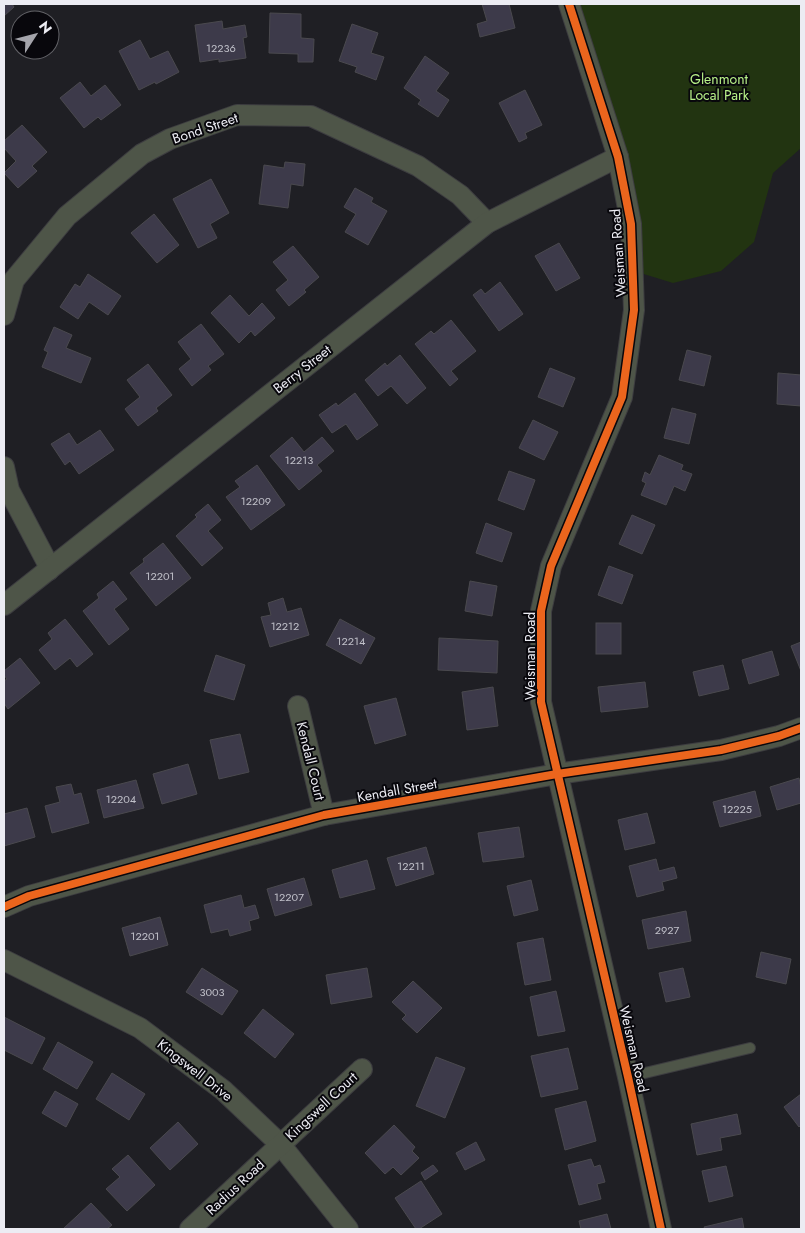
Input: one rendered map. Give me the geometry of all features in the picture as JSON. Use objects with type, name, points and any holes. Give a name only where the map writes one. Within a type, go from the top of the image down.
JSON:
[{"type":"street","name":"Weisman Road","points":[[569,4],[618,158],[631,224],[634,310],[622,397],[551,566],[541,611],[541,702],[628,1077],[661,1229]]},
{"type":"street","name":"Bond Street","points":[[4,315],[14,280],[68,216],[142,154],[170,139],[237,115],[311,116],[418,166],[460,196],[487,223]]},
{"type":"street","name":"Berry Street","points":[[4,605],[487,223],[618,158]]},
{"type":"street","points":[[4,468],[9,490],[49,570]]},
{"type":"street","name":"Kendall Court","points":[[298,706],[324,815]]},
{"type":"street","name":"Kendall Street","points":[[4,907],[28,896],[324,815],[557,774],[721,750],[779,736],[801,728]]},
{"type":"street","name":"Kingswell Drive","points":[[4,960],[140,1028],[223,1090],[280,1144],[348,1229]]},
{"type":"street","name":"Kingswell Court","points":[[280,1144],[362,1069]]},
{"type":"street","name":"Radius Road","points":[[190,1229],[280,1144]]},
{"type":"lane","points":[[628,1077],[750,1048]]},
{"type":"green space","name":"Glenmont Local Park","points":[[569,4],[801,4],[801,148],[773,173],[754,242],[721,271],[673,283],[634,271],[631,224]]},
{"type":"building","points":[[4,4],[12,4],[14,7],[4,16]]},
{"type":"building","points":[[482,4],[509,4],[515,28],[480,37],[477,24],[487,21]]},
{"type":"building","points":[[270,13],[301,14],[301,38],[314,39],[313,62],[298,62],[298,54],[269,53]]},
{"type":"building","points":[[222,21],[223,29],[245,25],[247,37],[243,38],[246,58],[219,62],[219,59],[200,62],[195,25]]},
{"type":"building","points":[[352,24],[378,33],[371,53],[384,57],[376,80],[355,72],[357,67],[339,61]]},
{"type":"building","points":[[140,40],[150,59],[168,51],[179,72],[156,84],[155,82],[139,90],[119,51]]},
{"type":"building","points":[[425,56],[449,73],[436,91],[449,100],[438,117],[418,104],[421,100],[404,88]]},
{"type":"building","points":[[80,82],[91,96],[105,85],[121,105],[101,120],[98,117],[84,128],[60,98]]},
{"type":"building","points":[[525,90],[542,125],[525,133],[527,138],[519,142],[499,103]]},
{"type":"building","points":[[22,125],[47,152],[32,166],[37,171],[18,188],[4,173],[16,161],[4,148],[4,141]]},
{"type":"building","points":[[285,162],[305,164],[303,186],[291,184],[288,208],[259,204],[264,165],[284,168]]},
{"type":"building","points":[[211,179],[229,213],[210,224],[217,238],[198,248],[173,199]]},
{"type":"building","points":[[355,188],[373,198],[371,202],[387,211],[368,245],[345,232],[356,214],[344,207]]},
{"type":"building","points":[[154,214],[179,245],[157,263],[131,233]]},
{"type":"building","points":[[559,243],[580,278],[556,291],[535,256]]},
{"type":"building","points":[[293,246],[319,277],[304,290],[306,292],[289,306],[276,290],[288,280],[273,262]]},
{"type":"building","points":[[88,274],[121,296],[108,315],[89,302],[78,319],[60,307],[75,284],[80,287]]},
{"type":"building","points":[[500,282],[523,314],[499,331],[473,295],[481,289],[485,294]]},
{"type":"building","points":[[230,295],[249,316],[262,303],[275,318],[255,336],[251,331],[239,343],[211,313]]},
{"type":"building","points":[[451,320],[476,351],[451,371],[458,379],[450,386],[415,344],[431,331],[434,334]]},
{"type":"building","points":[[201,324],[224,354],[208,366],[211,370],[192,386],[179,369],[191,359],[178,342]]},
{"type":"building","points":[[54,327],[72,335],[66,348],[91,358],[81,383],[42,367],[48,352],[44,350]]},
{"type":"building","points":[[687,350],[711,356],[704,386],[679,380]]},
{"type":"building","points":[[400,355],[426,388],[407,404],[391,386],[378,396],[365,380],[385,363],[387,366]]},
{"type":"building","points":[[148,364],[172,395],[156,408],[158,411],[138,426],[125,409],[140,397],[127,380]]},
{"type":"building","points":[[550,368],[575,378],[563,407],[538,397]]},
{"type":"building","points":[[778,373],[801,375],[801,406],[777,404]]},
{"type":"building","points":[[355,393],[378,425],[357,440],[346,424],[332,433],[319,415],[336,403],[338,406]]},
{"type":"building","points":[[672,408],[696,414],[689,444],[664,438]]},
{"type":"building","points":[[533,420],[558,432],[544,460],[519,448]]},
{"type":"building","points":[[100,430],[114,450],[79,474],[70,461],[65,465],[51,444],[69,433],[77,445]]},
{"type":"building","points":[[292,437],[304,452],[322,437],[334,451],[317,465],[322,471],[299,490],[270,456]]},
{"type":"building","points":[[659,455],[683,465],[681,470],[692,474],[685,491],[674,486],[666,505],[641,495],[646,483],[642,481],[645,472],[650,475]]},
{"type":"building","points":[[257,465],[285,505],[251,530],[226,497],[240,487],[235,481]]},
{"type":"building","points":[[509,471],[535,480],[524,510],[498,500]]},
{"type":"building","points":[[208,504],[221,520],[208,531],[223,548],[202,566],[176,536]]},
{"type":"building","points":[[632,515],[655,525],[642,554],[619,544]]},
{"type":"building","points":[[486,523],[512,533],[502,562],[476,553]]},
{"type":"building","points":[[163,543],[191,578],[156,606],[130,573],[144,562],[143,559]]},
{"type":"building","points":[[609,566],[633,575],[622,604],[598,595]]},
{"type":"building","points":[[113,581],[127,599],[114,609],[129,629],[109,645],[83,611],[99,598],[97,594]]},
{"type":"building","points":[[470,581],[497,586],[492,616],[465,611]]},
{"type":"building","points":[[283,598],[287,612],[301,608],[309,635],[270,647],[261,617],[271,615],[268,603]]},
{"type":"building","points":[[65,619],[93,654],[77,667],[70,658],[55,670],[39,650],[52,639],[48,633]]},
{"type":"building","points":[[340,619],[375,638],[361,664],[326,645]]},
{"type":"building","points":[[596,623],[621,623],[621,654],[596,654]]},
{"type":"building","points":[[439,638],[498,641],[497,673],[438,670]]},
{"type":"building","points":[[801,642],[801,671],[791,646]]},
{"type":"building","points":[[772,651],[779,675],[749,684],[742,660]]},
{"type":"building","points":[[216,655],[245,665],[234,700],[204,691]]},
{"type":"building","points":[[20,658],[40,683],[8,709],[4,703],[4,681],[7,679],[4,671]]},
{"type":"building","points":[[723,665],[729,689],[699,696],[693,672]]},
{"type":"building","points":[[645,682],[648,707],[601,712],[598,687]]},
{"type":"building","points":[[493,687],[498,726],[467,730],[462,692]]},
{"type":"building","points":[[396,698],[406,735],[375,744],[364,706]]},
{"type":"building","points":[[240,734],[249,772],[219,779],[210,740]]},
{"type":"building","points":[[188,764],[197,794],[162,804],[153,774]]},
{"type":"building","points":[[799,778],[801,803],[777,810],[770,787]]},
{"type":"building","points":[[136,780],[144,808],[104,818],[97,790]]},
{"type":"building","points":[[71,784],[74,795],[81,793],[89,823],[52,833],[45,806],[60,802],[56,787]]},
{"type":"building","points":[[755,791],[761,816],[720,827],[713,802]]},
{"type":"building","points":[[27,808],[35,837],[4,846],[4,814]]},
{"type":"building","points":[[647,813],[655,843],[625,850],[618,820]]},
{"type":"building","points":[[519,827],[524,857],[483,862],[478,833]]},
{"type":"building","points":[[426,847],[434,874],[396,886],[387,858]]},
{"type":"building","points":[[656,859],[659,871],[674,867],[677,878],[662,882],[664,890],[637,897],[629,866]]},
{"type":"building","points":[[367,860],[375,889],[340,898],[332,870]]},
{"type":"building","points":[[304,878],[312,905],[275,916],[267,889]]},
{"type":"building","points":[[531,880],[538,910],[514,916],[507,886]]},
{"type":"building","points":[[241,895],[244,908],[255,905],[259,918],[249,921],[251,930],[230,936],[228,929],[211,933],[204,905]]},
{"type":"building","points":[[686,911],[691,941],[648,949],[642,920]]},
{"type":"building","points":[[160,917],[168,945],[130,956],[122,928]]},
{"type":"building","points":[[543,938],[551,980],[525,985],[517,943]]},
{"type":"building","points":[[761,952],[791,959],[786,984],[756,977]]},
{"type":"building","points":[[202,968],[238,991],[222,1015],[186,992]]},
{"type":"building","points":[[367,968],[372,997],[331,1004],[326,975]]},
{"type":"building","points":[[683,968],[690,997],[666,1002],[659,973]]},
{"type":"building","points":[[413,981],[442,1008],[417,1033],[402,1019],[406,1015],[392,1002]]},
{"type":"building","points":[[556,991],[565,1031],[538,1036],[530,997]]},
{"type":"building","points":[[263,1009],[294,1034],[275,1058],[244,1033]]},
{"type":"building","points":[[4,1017],[45,1038],[32,1064],[4,1050]]},
{"type":"building","points":[[58,1042],[93,1062],[77,1089],[43,1069]]},
{"type":"building","points":[[568,1048],[578,1089],[541,1097],[531,1056]]},
{"type":"building","points":[[436,1057],[465,1068],[445,1118],[416,1106]]},
{"type":"building","points":[[112,1073],[145,1094],[129,1120],[96,1099]]},
{"type":"building","points":[[55,1091],[78,1104],[66,1127],[42,1113]]},
{"type":"building","points":[[801,1094],[801,1125],[799,1127],[784,1107]]},
{"type":"building","points":[[586,1101],[596,1141],[565,1150],[555,1109]]},
{"type":"building","points":[[737,1114],[741,1134],[720,1138],[722,1150],[697,1155],[691,1124]]},
{"type":"building","points":[[178,1122],[198,1144],[170,1170],[150,1148]]},
{"type":"building","points":[[394,1125],[415,1147],[412,1151],[419,1158],[401,1175],[393,1167],[385,1174],[365,1153]]},
{"type":"building","points":[[476,1142],[485,1160],[465,1170],[456,1153]]},
{"type":"building","points":[[128,1155],[155,1185],[127,1211],[106,1189],[120,1177],[112,1169]]},
{"type":"building","points":[[591,1159],[594,1167],[600,1165],[605,1182],[597,1184],[601,1199],[579,1205],[568,1165]]},
{"type":"building","points":[[433,1165],[438,1171],[425,1180],[421,1173]]},
{"type":"building","points":[[726,1166],[733,1196],[709,1202],[702,1171]]},
{"type":"building","points":[[421,1181],[442,1214],[416,1229],[395,1198]]},
{"type":"building","points":[[91,1203],[112,1225],[107,1229],[63,1229]]},
{"type":"building","points":[[607,1214],[611,1229],[581,1229],[579,1221]]},
{"type":"building","points":[[742,1218],[744,1229],[705,1229],[704,1227]]},
{"type":"cycle path","points":[[569,4],[618,157],[631,224],[634,310],[622,397],[551,566],[541,611],[541,702],[628,1077],[661,1229]]},
{"type":"cycle path","points":[[4,907],[29,896],[324,815],[557,774],[721,750],[779,736],[801,728]]}]
